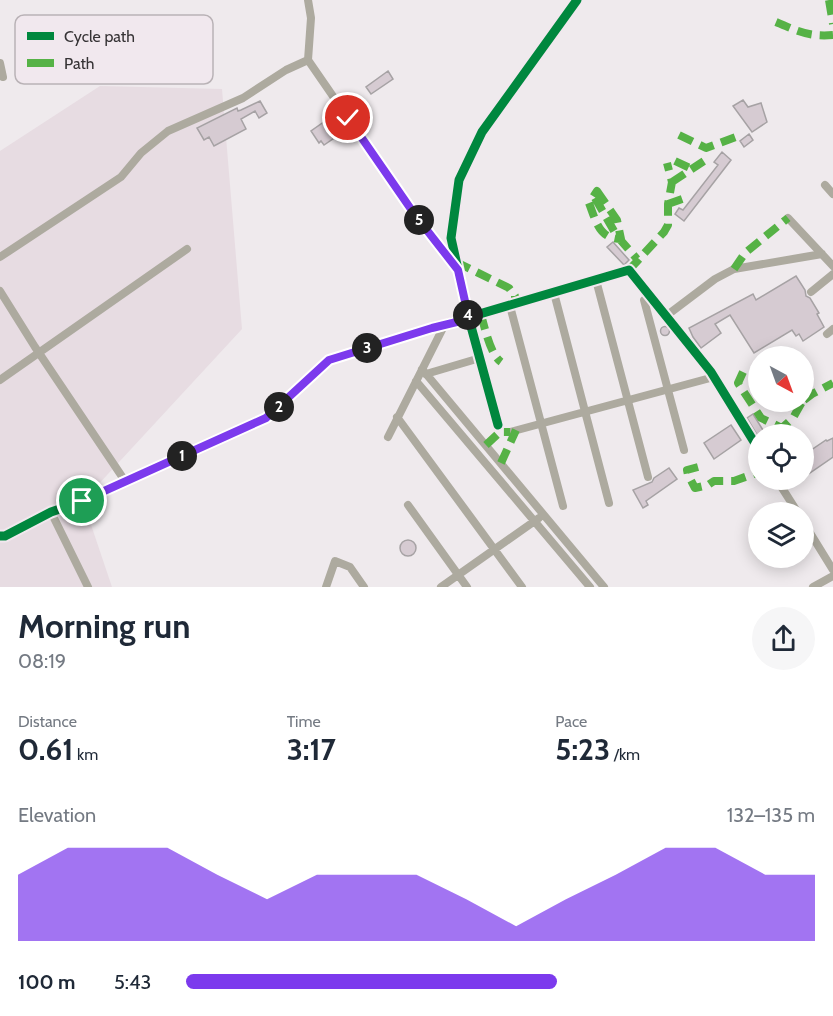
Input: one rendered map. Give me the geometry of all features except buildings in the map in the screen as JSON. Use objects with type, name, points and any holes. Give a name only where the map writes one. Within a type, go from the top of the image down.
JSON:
[{"type":"street","points":[[308,0],[311,18],[308,60],[415,215],[458,270]]},
{"type":"street","points":[[498,425],[469,319],[451,238],[459,180],[482,132],[577,0]]},
{"type":"street","points":[[0,258],[121,177],[141,153],[168,131],[243,98],[286,70],[308,60]]},
{"type":"street","points":[[0,63],[3,77]]},
{"type":"street","points":[[825,185],[833,194]]},
{"type":"street","points":[[788,218],[833,266]]},
{"type":"street","points":[[0,380],[187,249]]},
{"type":"street","points":[[666,316],[715,279],[734,269],[822,254]]},
{"type":"street","points":[[0,536],[5,536],[51,512],[82,501],[266,418],[329,360],[629,270],[714,377],[748,432]]},
{"type":"street","points":[[811,292],[833,274]]},
{"type":"street","points":[[596,280],[648,477]]},
{"type":"street","points":[[0,291],[125,481]]},
{"type":"street","points":[[554,293],[609,504]]},
{"type":"street","points":[[650,296],[644,300],[684,450]]},
{"type":"street","points":[[510,306],[563,506]]},
{"type":"street","points":[[387,437],[416,381],[424,371],[445,324]]},
{"type":"street","points":[[424,371],[480,358]]},
{"type":"street","points":[[424,371],[604,587]]},
{"type":"street","points":[[510,432],[714,377]]},
{"type":"street","points":[[416,381],[590,587]]},
{"type":"street","points":[[397,417],[522,587]]},
{"type":"street","points":[[408,505],[467,587]]},
{"type":"street","points":[[51,512],[88,587]]},
{"type":"street","points":[[441,587],[544,514]]},
{"type":"street","points":[[814,539],[833,570]]},
{"type":"street","points":[[326,587],[335,561],[350,567],[364,587]]},
{"type":"street","points":[[813,587],[833,576]]},
{"type":"shaded area","points":[[100,86],[222,89],[242,329],[83,501],[112,587],[0,587],[0,151]]},
{"type":"marked path","points":[[829,0],[833,24]]},
{"type":"marked path","points":[[776,22],[810,34],[833,35]]},
{"type":"marked path","points":[[679,135],[706,148],[741,135]]},
{"type":"marked path","points":[[672,182],[707,159]]},
{"type":"marked path","points":[[675,161],[692,169]]},
{"type":"marked path","points":[[629,270],[668,225],[668,204],[672,182],[667,163]]},
{"type":"marked path","points":[[597,191],[617,220],[621,239],[608,236],[599,228],[589,203],[597,191]]},
{"type":"marked path","points":[[595,198],[617,236],[637,259]]},
{"type":"marked path","points":[[668,204],[685,198]]},
{"type":"marked path","points":[[734,269],[745,253],[788,218]]},
{"type":"marked path","points":[[456,262],[509,288],[515,296],[515,305]]},
{"type":"marked path","points":[[481,315],[491,347],[501,362]]},
{"type":"marked path","points":[[743,372],[738,383],[761,418],[774,424]]},
{"type":"marked path","points":[[814,393],[833,383]]},
{"type":"marked path","points":[[786,424],[796,412]]},
{"type":"marked path","points":[[501,463],[516,430]]},
{"type":"marked path","points":[[486,445],[500,432],[510,432]]},
{"type":"marked path","points":[[698,467],[687,470],[695,488],[714,481],[734,481],[748,476]]},
{"type":"cycle path","points":[[498,425],[469,319],[451,238],[459,180],[482,132],[577,0]]},
{"type":"cycle path","points":[[0,536],[5,536],[51,512],[83,501],[266,418],[329,360],[629,270],[711,372],[748,432]]},
{"type":"route","points":[[82,501],[266,418],[329,360],[469,319],[458,270],[415,215],[348,118]]}]
